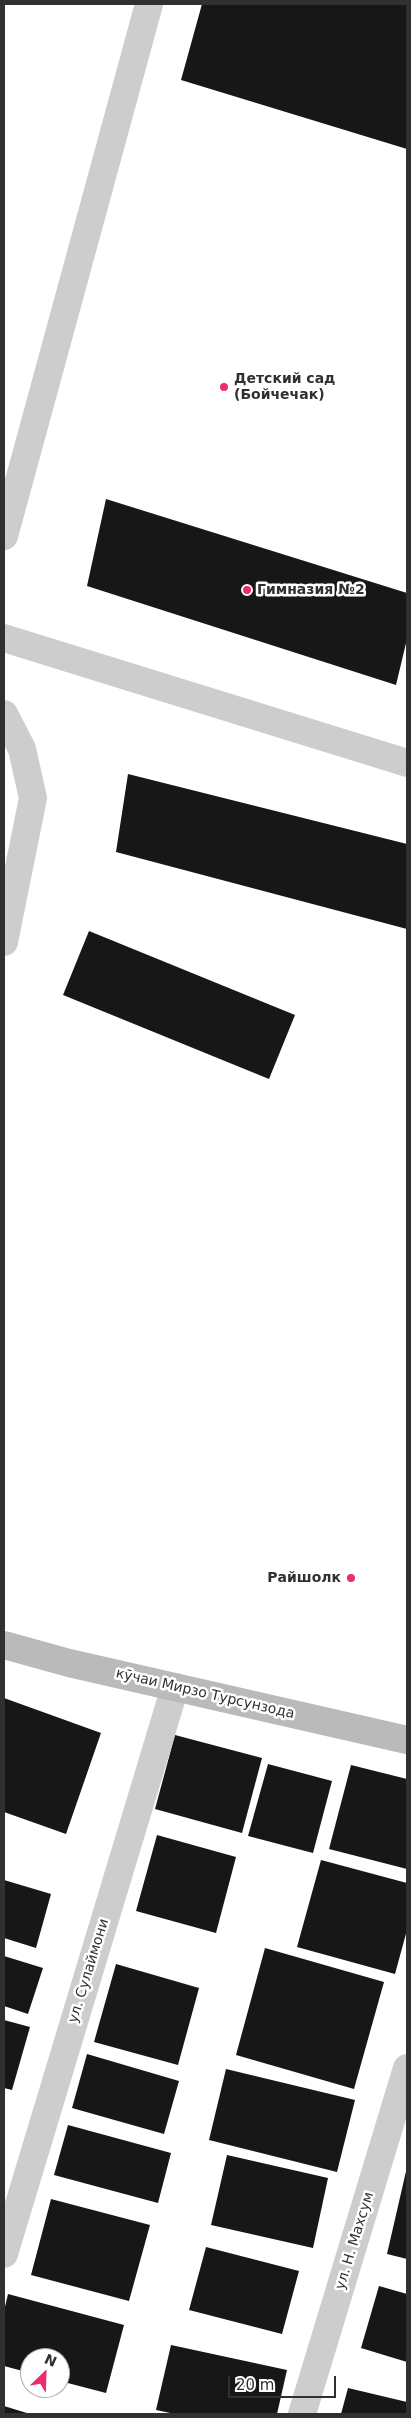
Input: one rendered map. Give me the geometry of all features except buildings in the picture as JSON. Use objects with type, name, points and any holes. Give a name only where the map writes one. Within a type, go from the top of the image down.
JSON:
[{"type":"main road","name":"кӯчаи Мирзо Турсунзода","points":[[4,1645],[174,1687],[407,1740]]},
{"type":"street","points":[[4,536],[149,4]]},
{"type":"street","points":[[4,638],[407,763]]},
{"type":"street","points":[[4,714],[22,749],[33,798],[4,942]]},
{"type":"street","name":"ул. Сулаймони","points":[[4,2254],[174,1687]]},
{"type":"street","name":"ул. Н. Махсум","points":[[302,2414],[407,2068]]},
{"type":"place","name":"Детский сад (Бойчечак)","points":[[224,387]]},
{"type":"place","name":"Гимназия №2","points":[[247,590]]},
{"type":"place","name":"Райшолк","points":[[351,1578]]}]
